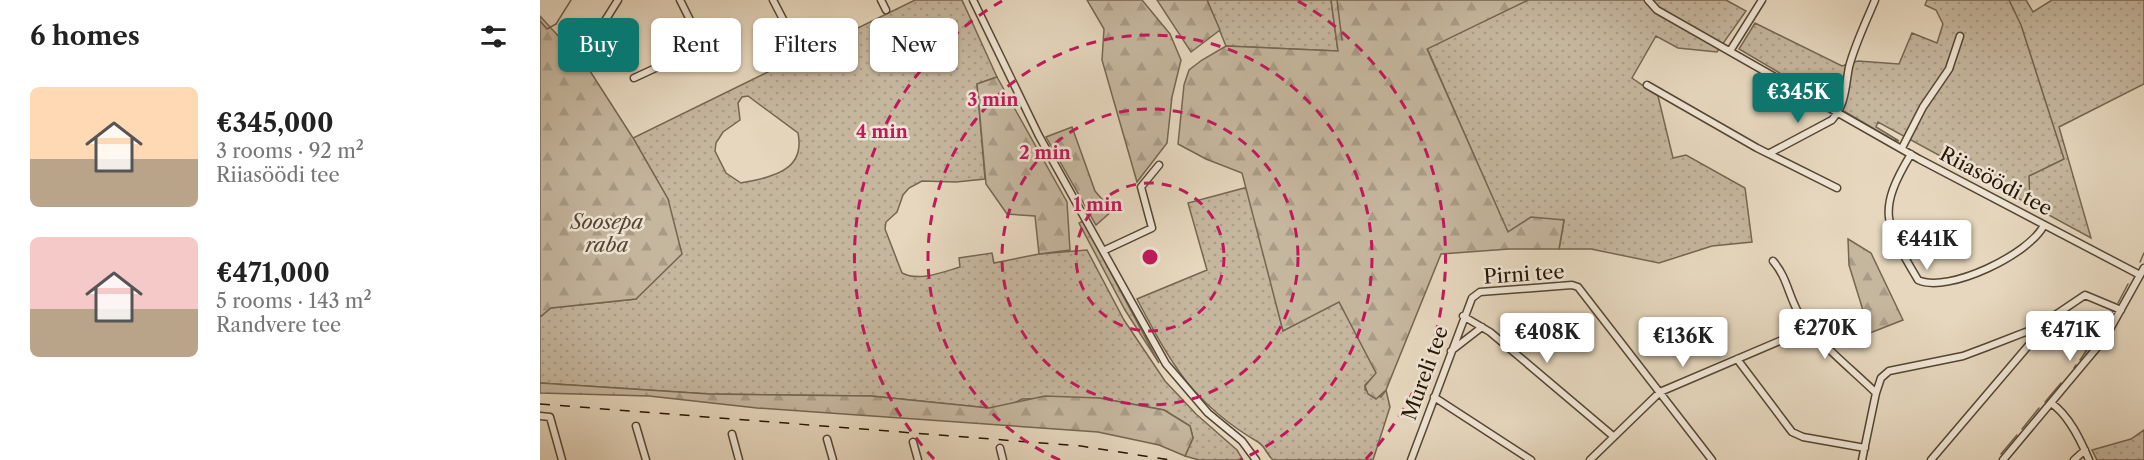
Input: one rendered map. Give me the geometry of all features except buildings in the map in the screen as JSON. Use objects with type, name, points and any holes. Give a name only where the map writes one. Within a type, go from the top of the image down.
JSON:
[{"type":"street","points":[[607,18],[618,0]]},
{"type":"street","points":[[634,78],[703,46],[681,0]]},
{"type":"street","points":[[773,0],[782,18]]},
{"type":"street","points":[[881,0],[886,10]]},
{"type":"street","points":[[973,0],[1020,100],[1172,372],[1208,413],[1242,441],[1256,460]]},
{"type":"street","name":"Riiasöödi tee","points":[[1648,0],[1657,10],[1839,111],[1911,154],[2140,275]]},
{"type":"street","points":[[1731,51],[1762,0]]},
{"type":"street","points":[[1770,153],[1832,120],[1839,111],[1845,100],[1850,66],[1875,0]]},
{"type":"street","points":[[1902,148],[1923,107],[1949,69],[1960,36]]},
{"type":"street","points":[[1647,86],[1837,188]]},
{"type":"street","points":[[1911,154],[1891,193],[1887,218],[1918,280],[1925,284],[1950,280],[1998,263],[2030,244],[2044,225]]},
{"type":"street","points":[[1105,250],[1152,228],[1140,187],[1159,165]]},
{"type":"street","points":[[1773,261],[1789,285],[1797,312],[1810,328],[1876,393]]},
{"type":"street","points":[[2003,460],[2105,338],[2144,268]]},
{"type":"street","name":"Pirni tee","points":[[1472,298],[1480,292],[1564,285],[1578,288],[1712,460]]},
{"type":"street","points":[[1862,460],[1876,393],[1881,378],[1889,371],[1963,356],[2036,328],[2085,295],[2121,310]]},
{"type":"street","name":"Mureli tee","points":[[1411,460],[1472,298]]},
{"type":"street","points":[[1464,316],[1482,327],[1613,436]]},
{"type":"street","points":[[1450,352],[1482,327]]},
{"type":"street","points":[[1590,460],[1660,392],[1810,328]]},
{"type":"street","points":[[1931,460],[2034,339],[2036,328]]},
{"type":"street","points":[[1737,358],[1792,432],[1803,437],[1865,448]]},
{"type":"street","points":[[1434,397],[1531,460]]},
{"type":"street","points":[[2051,403],[2061,412],[2089,460]]},
{"type":"street","points":[[540,416],[550,417],[562,460]]},
{"type":"street","points":[[636,426],[646,460]]},
{"type":"street","points":[[732,434],[739,460]]},
{"type":"street","points":[[827,439],[833,460]]},
{"type":"street","points":[[913,442],[918,460]]},
{"type":"street","points":[[1000,448],[1003,460]]},
{"type":"street","points":[[2074,460],[2085,450]]},
{"type":"green space","points":[[915,0],[962,0],[997,77],[977,84],[985,179],[956,182],[922,181],[909,188],[903,195],[897,212],[886,222],[885,229],[902,273],[916,277],[931,275],[960,267],[959,258],[992,253],[994,263],[1039,254],[1087,250],[1124,320],[1165,381],[1196,414],[1237,450],[1243,460],[1199,460],[1185,456],[1193,438],[1190,426],[1164,410],[1099,398],[1022,399],[1008,406],[989,408],[871,396],[709,394],[540,383],[540,317],[550,308],[636,299],[668,199],[633,138],[768,72],[858,72],[858,28],[870,22],[870,72],[958,72],[958,18],[878,18]],"holes":[[[748,96],[798,133],[797,156],[783,170],[774,175],[741,183],[726,173],[715,151],[716,143],[723,132],[740,120],[738,103],[742,97]]]},
{"type":"green space","points":[[1087,0],[1142,0],[1170,34],[1181,60],[1172,97],[1167,143],[1137,182],[1102,60],[1104,29]]},
{"type":"green space","points":[[1157,0],[1207,0],[1220,30],[1191,52]]},
{"type":"green space","points":[[1207,0],[1331,0],[1338,51],[1226,46]]},
{"type":"green space","points":[[1331,0],[1528,0],[1427,49],[1508,232],[1531,217],[1564,220],[1559,249],[1509,249],[1441,254],[1386,390],[1376,399],[1368,394],[1365,386],[1376,373],[1339,302],[1283,331],[1242,173],[1206,159],[1178,144],[1184,85],[1189,70],[1226,46],[1338,51]]},
{"type":"green space","points":[[1528,0],[1726,0],[1746,11],[1717,52],[1678,48],[1656,36],[1632,78],[1658,96],[1673,158],[1686,155],[1745,188],[1752,242],[1712,246],[1659,263],[1591,249],[1559,249],[1564,221],[1508,233],[1427,48]]},
{"type":"green space","points":[[1927,0],[2026,0],[2033,12],[2052,0],[2144,0],[2144,84],[2059,127],[2091,238],[1878,122],[1876,127],[1899,141],[1893,140],[1739,49],[1755,23],[1842,66],[1858,61],[1899,64],[1912,33],[1937,43],[1943,24],[1936,10],[1925,5]]},
{"type":"green space","name":"Soosepa raba","points":[[540,16],[558,36],[558,72],[591,72],[633,138],[668,199],[682,254],[636,299],[551,308],[540,317]]},
{"type":"green space","points":[[997,77],[1067,202],[1070,250],[1039,254],[1035,216],[1007,214],[986,184],[977,84]]},
{"type":"green space","points":[[1072,127],[1095,191],[1112,211],[1096,225],[1046,137]]},
{"type":"green space","points":[[1248,187],[1283,331],[1339,301],[1377,373],[1365,385],[1365,390],[1381,397],[1386,390],[1390,407],[1373,460],[1273,460],[1260,444],[1216,413],[1186,381],[1161,343],[1137,299],[1207,270],[1188,203]]},
{"type":"green space","points":[[1083,221],[1159,363],[1125,310],[1079,223]]},
{"type":"green space","points":[[1848,239],[1871,253],[1903,320],[1870,333],[1849,265]]},
{"type":"green space","points":[[540,383],[709,394],[871,396],[989,408],[1045,396],[1099,398],[1164,410],[1190,426],[1193,438],[1185,456],[1159,445],[1098,432],[757,408],[649,396],[540,393]]},
{"type":"green space","points":[[2144,430],[2144,460],[2097,460],[2092,450],[2131,439]]},
{"type":"waterway","points":[[540,21],[547,29],[556,24],[571,0]]},
{"type":"waterway","points":[[1337,0],[1342,40]]},
{"type":"waterway","points":[[2009,0],[2021,25],[2064,159],[2029,176],[2030,204]]},
{"type":"waterway","points":[[2140,262],[2144,253]]},
{"type":"waterway","points":[[2118,303],[2128,284]]},
{"type":"waterway","points":[[2080,360],[2113,311]]},
{"type":"waterway","points":[[2045,402],[2061,383]]},
{"type":"waterway","points":[[2022,429],[2039,408]]},
{"type":"waterway","points":[[2001,454],[2017,435]]},
{"type":"railway","points":[[540,404],[1081,446],[1170,460]]}]
